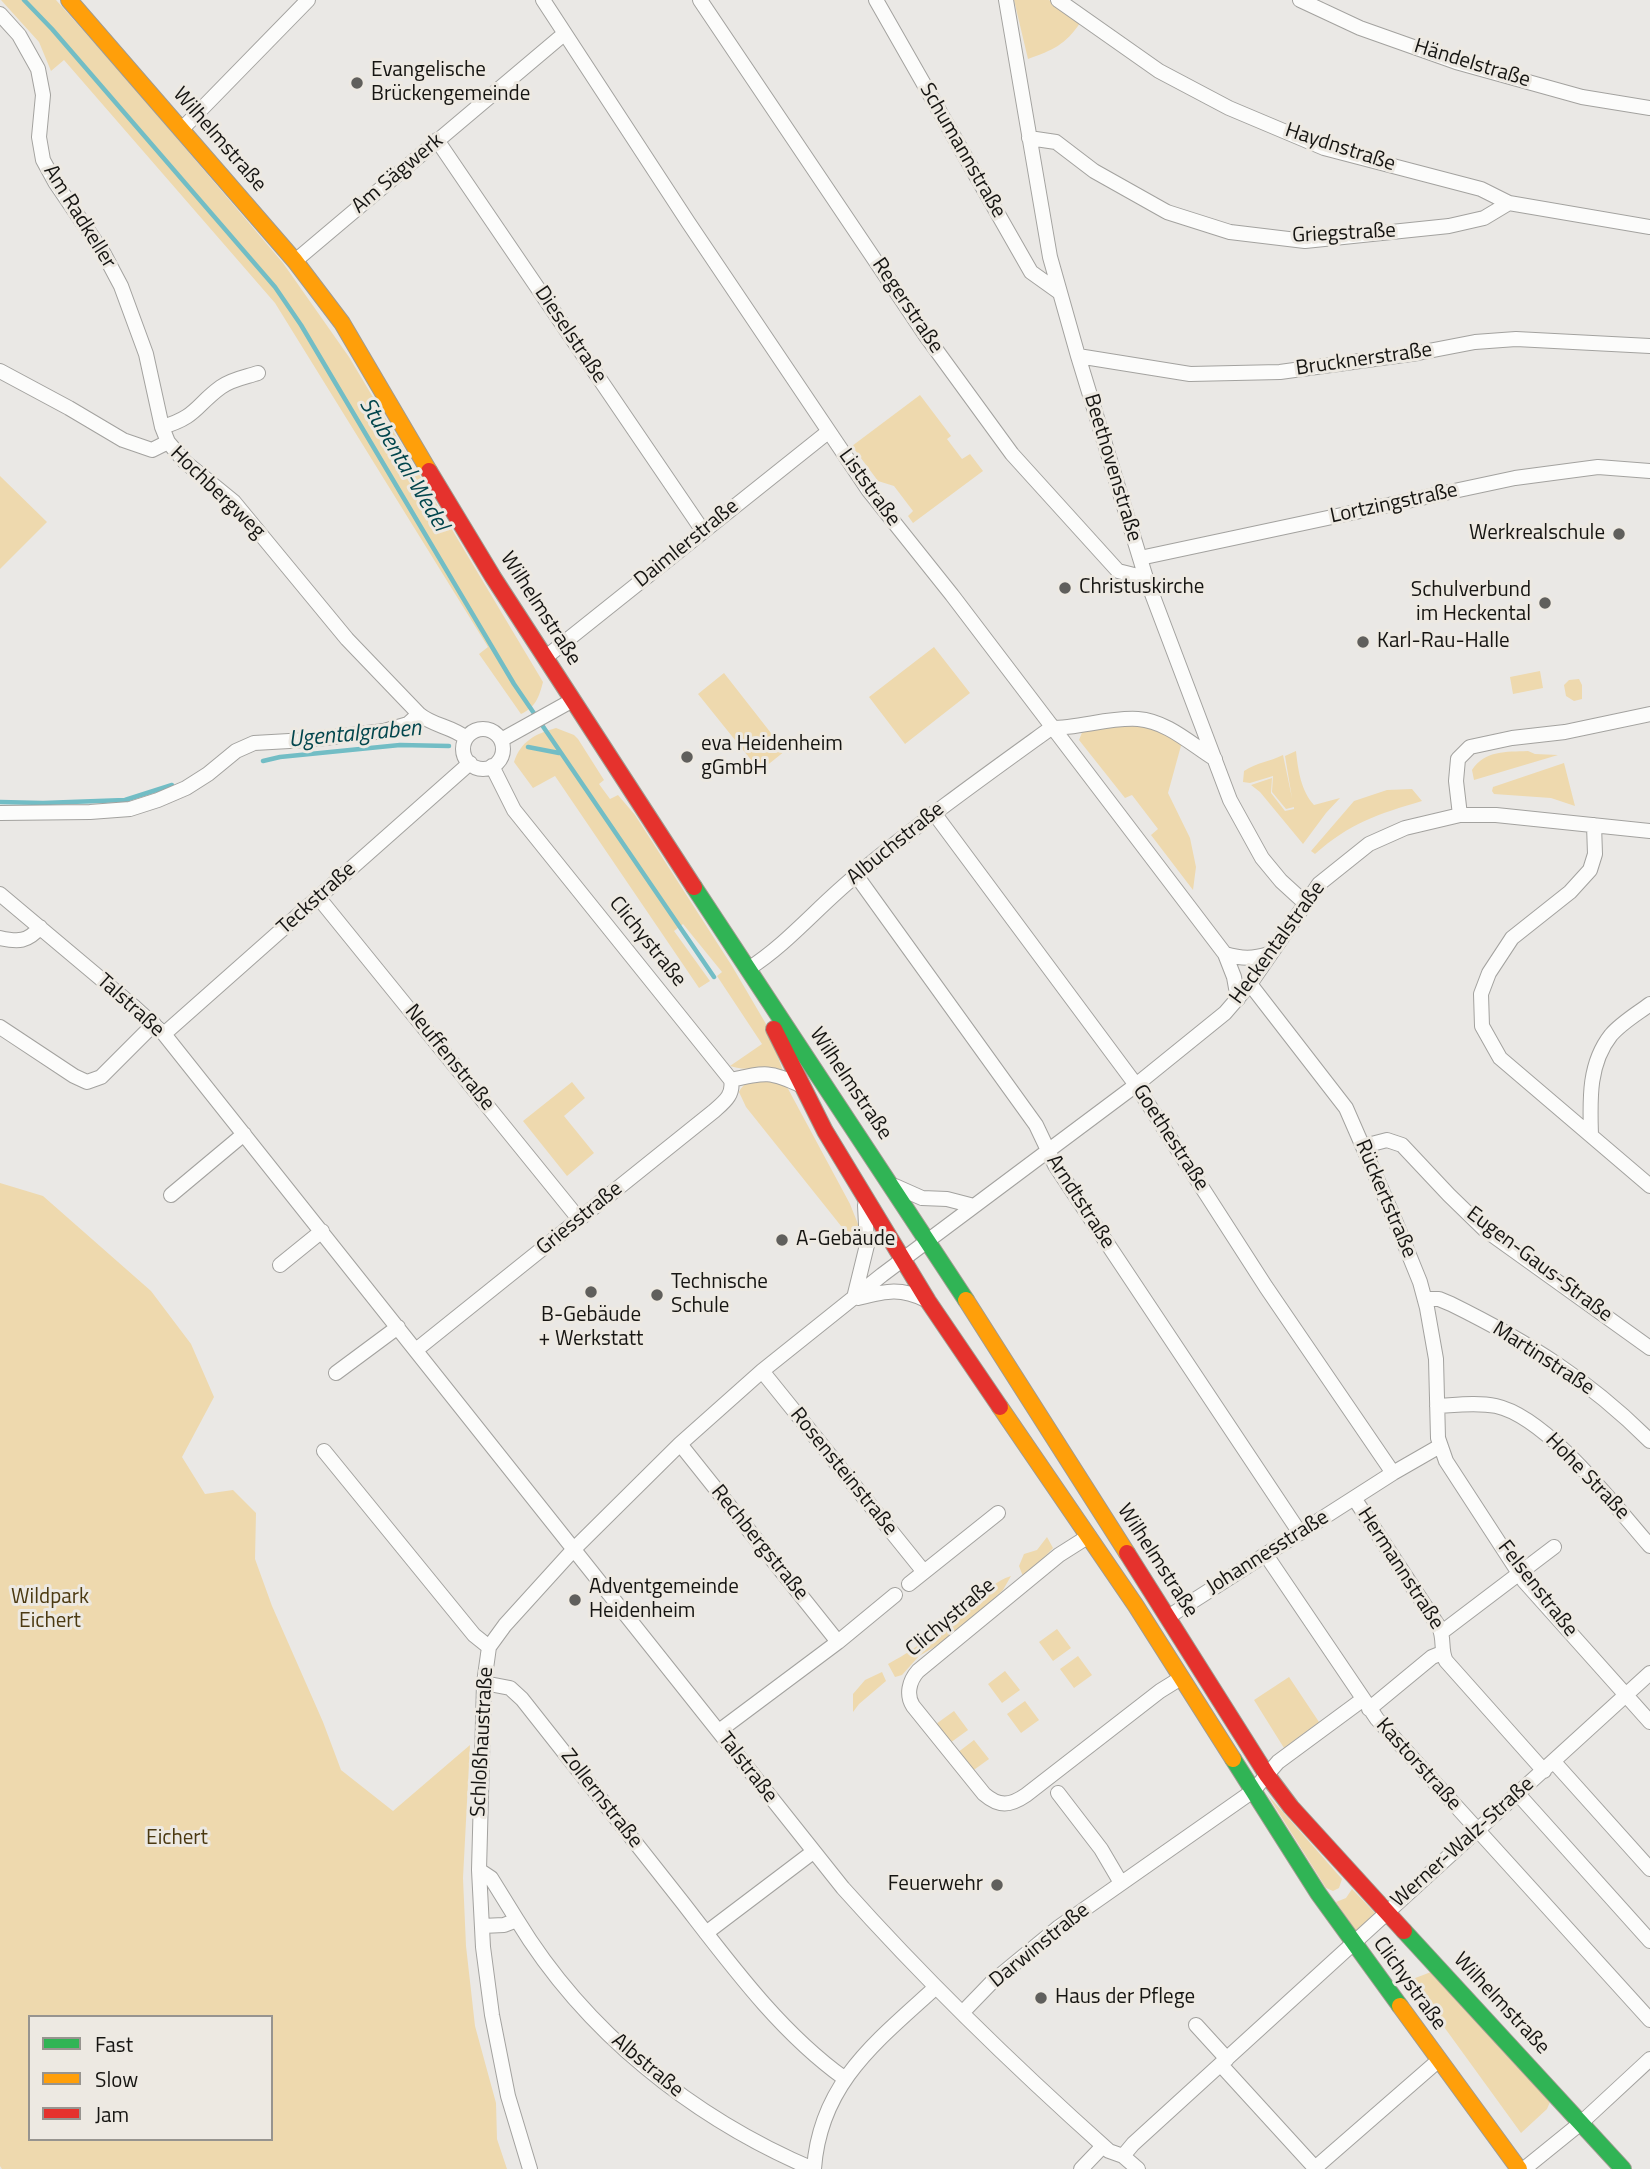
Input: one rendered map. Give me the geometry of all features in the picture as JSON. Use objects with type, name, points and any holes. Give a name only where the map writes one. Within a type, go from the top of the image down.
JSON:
[{"type":"main road","name":"Wilhelmstraße","points":[[69,0],[295,261],[342,323],[448,503],[573,700],[892,1184],[1266,1775],[1345,1887],[1386,1912],[1623,2169]]},
{"type":"main road","name":"Clichystraße","points":[[753,976],[780,1042],[825,1131],[928,1301],[1089,1535],[1318,1893],[1521,2169]]},
{"type":"main road","points":[[1318,1893],[1331,1896],[1345,1887]]},
{"type":"street","points":[[182,129],[308,0]]},
{"type":"street","name":"Liststraße","points":[[543,0],[869,491],[1225,954],[1238,999]]},
{"type":"street","name":"Regerstraße","points":[[700,0],[926,336],[1012,454],[1118,570],[1146,578]]},
{"type":"street","name":"Schumannstraße","points":[[876,0],[1031,272],[1059,292]]},
{"type":"street","name":"Beethovenstraße","points":[[1006,0],[1050,257],[1146,578],[1230,800],[1262,858],[1281,881],[1304,902]]},
{"type":"street","name":"Haydnstraße","points":[[1058,0],[1159,71],[1229,108],[1324,148],[1480,190],[1509,203],[1650,227]]},
{"type":"street","name":"Händelstraße","points":[[1300,0],[1360,28],[1456,62],[1582,97],[1650,108]]},
{"type":"street","name":"Am Radkeller","points":[[0,13],[19,35],[38,69],[43,95],[39,128],[40,152],[55,182],[104,254],[121,286],[146,354],[162,427],[168,442]]},
{"type":"street","name":"Am Sägwerk","points":[[295,261],[564,34]]},
{"type":"street","name":"Griegstraße","points":[[1029,138],[1056,142],[1094,171],[1167,212],[1230,232],[1305,241],[1436,228],[1484,218],[1509,203]]},
{"type":"street","name":"Dieselstraße","points":[[437,140],[703,531]]},
{"type":"street","name":"Brucknerstraße","points":[[1078,356],[1190,374],[1280,372],[1516,339],[1650,346]]},
{"type":"street","name":"Hochbergweg","points":[[0,371],[123,440],[152,450],[168,442],[178,456],[233,502],[347,639],[419,714]]},
{"type":"street","points":[[162,427],[178,423],[191,415],[226,384],[258,373]]},
{"type":"street","name":"Daimlerstraße","points":[[546,657],[828,432]]},
{"type":"street","name":"Lortzingstraße","points":[[1140,558],[1515,478],[1598,467],[1650,471]]},
{"type":"street","points":[[500,740],[573,700]]},
{"type":"street","points":[[0,813],[130,809],[186,788],[236,751],[254,743],[384,731],[402,727],[419,714],[466,737]]},
{"type":"street","points":[[1460,815],[1456,781],[1458,759],[1470,747],[1512,738],[1565,732],[1650,714]]},
{"type":"street","points":[[1051,728],[1072,728],[1139,719],[1172,730],[1215,760]]},
{"type":"street","name":"Albuchstraße","points":[[753,976],[771,954],[856,875],[934,813],[1051,728]]},
{"type":"street","points":[[475,730],[493,731],[500,740],[502,755],[492,766],[478,768],[470,764],[463,751],[466,737],[475,730]]},
{"type":"street","name":"Teckstraße","points":[[0,1027],[74,1076],[88,1082],[101,1077],[318,897],[470,764]]},
{"type":"street","name":"Clichystraße","points":[[492,766],[514,810],[731,1080]]},
{"type":"street","name":"Goethestraße","points":[[934,813],[1136,1085],[1266,1287],[1393,1473]]},
{"type":"street","name":"Heckentalstraße","points":[[928,1241],[1199,1035],[1238,999],[1250,984],[1318,884],[1369,844],[1405,828],[1460,815],[1496,815],[1650,831]]},
{"type":"street","points":[[1594,825],[1595,854],[1590,870],[1570,892],[1512,938],[1489,973],[1481,994],[1482,1026],[1500,1058],[1650,1186]]},
{"type":"street","name":"Arndtstraße","points":[[856,875],[1040,1131],[1048,1152],[1300,1533]]},
{"type":"street","name":"Talstraße","points":[[0,894],[159,1029],[813,1852],[867,1915],[962,2013],[1109,2151],[1123,2157],[1138,2169]]},
{"type":"street","name":"Neuffenstraße","points":[[318,897],[579,1219]]},
{"type":"street","points":[[0,938],[24,940],[40,928]]},
{"type":"street","points":[[1225,954],[1240,959],[1254,959],[1269,954]]},
{"type":"street","name":"Rückertstraße","points":[[1250,984],[1346,1108],[1408,1251],[1425,1299],[1436,1359],[1437,1430],[1440,1446]]},
{"type":"street","points":[[1591,1135],[1590,1094],[1595,1066],[1612,1035],[1650,1004]]},
{"type":"street","points":[[731,1080],[768,1073],[802,1086]]},
{"type":"street","name":"Griesstraße","points":[[416,1350],[727,1100],[732,1091],[731,1080]]},
{"type":"street","points":[[172,1195],[244,1134]]},
{"type":"street","name":"Eugen-Gaus-Straße","points":[[1364,1146],[1387,1140],[1402,1145],[1484,1229],[1650,1348]]},
{"type":"street","points":[[892,1184],[922,1198],[947,1199],[974,1206]]},
{"type":"street","points":[[854,1299],[867,1245],[864,1197]]},
{"type":"street","points":[[280,1265],[322,1231]]},
{"type":"street","name":"Schloßhaustraße","points":[[530,2169],[500,2058],[482,1926],[479,1870],[484,1683],[489,1647],[505,1625],[574,1549],[680,1444],[762,1371],[928,1241]]},
{"type":"street","name":"Schloßhaustraße","points":[[854,1299],[887,1290],[910,1293],[928,1301]]},
{"type":"street","name":"Martinstraße","points":[[1425,1299],[1439,1299],[1451,1304],[1528,1345],[1584,1382],[1650,1441]]},
{"type":"street","points":[[336,1373],[398,1327]]},
{"type":"street","name":"Rosensteinstraße","points":[[762,1371],[924,1572]]},
{"type":"street","name":"Hohe Straße","points":[[1437,1406],[1494,1405],[1523,1417],[1560,1446],[1650,1545]]},
{"type":"street","name":"Rechbergstraße","points":[[680,1444],[838,1642]]},
{"type":"street","name":"Johannesstraße","points":[[1168,1617],[1393,1473],[1440,1446]]},
{"type":"street","name":"Felsenstraße","points":[[1440,1446],[1450,1467],[1520,1574],[1650,1722]]},
{"type":"street","points":[[324,1451],[474,1635],[489,1647]]},
{"type":"street","name":"Hermannstraße","points":[[1354,1498],[1442,1632],[1442,1653],[1450,1666],[1650,1869]]},
{"type":"street","points":[[909,1584],[998,1513]]},
{"type":"street","name":"Clichystraße","points":[[1089,1535],[1059,1555],[918,1671],[910,1686],[910,1701],[913,1706],[984,1794],[996,1803],[1004,1805],[1012,1804],[1026,1795],[1160,1691],[1181,1678]]},
{"type":"street","points":[[1442,1632],[1555,1547]]},
{"type":"street","name":"Kastorstraße","points":[[1266,1555],[1365,1704],[1650,2020]]},
{"type":"street","points":[[719,1731],[838,1642],[895,1595]]},
{"type":"street","name":"Darwinstraße","points":[[962,2013],[1015,1962],[1068,1920],[1253,1791],[1284,1756],[1442,1653]]},
{"type":"street","name":"Werner-Walz-Straße","points":[[1123,2157],[1133,2144],[1650,1673]]},
{"type":"street","name":"Zollernstraße","points":[[484,1683],[510,1688],[522,1699],[706,1933],[784,2026],[844,2078]]},
{"type":"street","points":[[1058,1793],[1101,1849],[1121,1883]]},
{"type":"street","points":[[1518,1794],[1650,1941]]},
{"type":"street","points":[[706,1933],[813,1852]]},
{"type":"street","name":"Albstraße","points":[[479,1870],[491,1878],[533,1946],[568,1991],[600,2026],[652,2073],[730,2128],[813,2169]]},
{"type":"street","points":[[482,1926],[497,1926],[517,1920]]},
{"type":"street","points":[[813,2169],[824,2118],[844,2078],[863,2055],[936,1987]]},
{"type":"street","points":[[1196,2025],[1315,2169],[1439,2060]]},
{"type":"street","points":[[1521,2169],[1581,2122],[1650,2059]]},
{"type":"street","points":[[1081,2169],[1104,2146]]},
{"type":"green space","points":[[1,0],[56,0],[283,263],[349,357],[543,682],[536,701],[526,711],[521,714],[479,654],[488,647],[275,303],[64,60],[51,71],[39,42]]},
{"type":"green space","points":[[1014,0],[1049,0],[1080,23],[1058,46],[1028,59]]},
{"type":"green space","points":[[920,395],[951,436],[947,439],[962,459],[970,454],[983,471],[913,523],[908,516],[913,511],[894,486],[878,481],[852,446]]},
{"type":"green space","points":[[0,476],[47,522],[0,569]]},
{"type":"green space","points":[[934,647],[970,693],[905,744],[869,697]]},
{"type":"green space","points":[[1540,671],[1543,688],[1513,694],[1510,677]]},
{"type":"green space","points":[[724,673],[785,751],[760,771],[698,694]]},
{"type":"green space","points":[[1579,679],[1582,699],[1574,701],[1566,696],[1564,685],[1569,680]]},
{"type":"green space","points":[[1138,723],[1174,736],[1182,742],[1168,793],[1190,838],[1196,867],[1193,890],[1151,835],[1158,829],[1132,795],[1125,798],[1079,740],[1083,730]]},
{"type":"green space","points":[[556,728],[578,739],[604,780],[599,784],[610,799],[618,795],[635,815],[766,1024],[783,1071],[730,1066],[762,1044],[717,976],[722,972],[683,924],[674,931],[710,981],[699,988],[555,776],[533,788],[514,762],[530,739]]},
{"type":"green space","points":[[1296,751],[1303,787],[1314,805],[1340,798],[1303,844],[1260,792],[1251,785],[1272,778],[1271,793],[1285,811],[1294,809],[1286,809],[1272,792],[1273,776],[1250,783],[1243,782],[1244,771],[1283,755],[1292,798],[1285,756]]},
{"type":"green space","points":[[1528,751],[1558,755],[1474,780],[1472,770],[1477,763],[1490,755]]},
{"type":"green space","points":[[1564,763],[1575,806],[1551,798],[1494,794],[1492,791],[1493,787]]},
{"type":"green space","points":[[1412,789],[1422,801],[1365,821],[1340,834],[1315,854],[1311,851],[1354,801],[1387,790]]},
{"type":"green space","points":[[763,1078],[786,1085],[850,1204],[862,1234],[849,1236],[746,1107],[739,1092],[749,1082]]},
{"type":"green space","points":[[572,1082],[585,1098],[564,1116],[594,1153],[567,1176],[523,1121]]},
{"type":"green space","name":"Eichert","points":[[0,1183],[43,1196],[151,1291],[191,1344],[214,1397],[182,1457],[205,1494],[233,1490],[256,1513],[255,1559],[341,1770],[393,1811],[470,1745],[463,1878],[466,1946],[475,2026],[496,2103],[497,2139],[507,2169],[2,2169]]},
{"type":"green space","points":[[1047,1537],[1053,1548],[1024,1579],[1019,1566],[1024,1554],[1037,1550]]},
{"type":"green space","points":[[1011,1576],[1003,1590],[955,1635],[919,1656],[902,1675],[895,1677],[888,1664],[925,1640],[950,1618],[955,1610],[968,1605],[974,1595]]},
{"type":"green space","points":[[1057,1629],[1071,1648],[1053,1661],[1039,1642]]},
{"type":"green space","points":[[1078,1656],[1092,1675],[1074,1688],[1060,1669]]},
{"type":"green space","points":[[1005,1671],[1020,1690],[1002,1703],[988,1684]]},
{"type":"green space","points":[[882,1672],[886,1681],[853,1712],[853,1694],[865,1680]]},
{"type":"green space","points":[[1289,1677],[1319,1722],[1284,1748],[1254,1700]]},
{"type":"green space","points":[[1025,1701],[1039,1720],[1021,1733],[1007,1714]]},
{"type":"green space","points":[[954,1711],[968,1730],[950,1743],[936,1724]]},
{"type":"green space","points":[[974,1740],[989,1759],[971,1772],[957,1753]]},
{"type":"green space","points":[[1267,1794],[1342,1879],[1339,1888],[1333,1891],[1326,1888]]},
{"type":"green space","points":[[1352,1889],[1375,1913],[1356,1931],[1336,1902],[1346,1898]]},
{"type":"green space","points":[[1431,1972],[1550,2102],[1547,2109],[1521,2133],[1410,1980]]},
{"type":"waterway","name":"Stubental-Wedel","points":[[24,0],[275,287],[301,325],[514,684],[714,977]]},
{"type":"waterway","name":"Ugentalgraben","points":[[263,761],[400,745],[449,746]]},
{"type":"waterway","name":"Ugentalgraben","points":[[528,747],[559,753]]},
{"type":"waterway","name":"Ugentalgraben","points":[[0,802],[125,800],[172,785]]},
{"type":"traffic: fast","points":[[694,887],[966,1300]]},
{"type":"traffic: fast","points":[[1233,1759],[1318,1893],[1400,2006]]},
{"type":"traffic: fast","points":[[1404,1931],[1623,2169]]},
{"type":"traffic: slow","points":[[69,0],[295,261],[342,323],[429,471]]},
{"type":"traffic: slow","points":[[966,1300],[1127,1553]]},
{"type":"traffic: slow","points":[[1000,1407],[1136,1606],[1233,1759]]},
{"type":"traffic: slow","points":[[1400,2006],[1519,2169]]},
{"type":"traffic: jam","points":[[429,471],[493,577],[694,887]]},
{"type":"traffic: jam","points":[[774,1029],[825,1131],[928,1301],[1000,1407]]},
{"type":"traffic: jam","points":[[1127,1553],[1267,1775],[1291,1807],[1404,1931]]},
{"type":"place","name":"Evangelische Brückengemeinde","points":[[357,83]]},
{"type":"place","name":"Werkrealschule","points":[[1619,534]]},
{"type":"place","name":"Christuskirche","points":[[1065,588]]},
{"type":"place","name":"Schulverbund im Heckental","points":[[1545,603]]},
{"type":"place","name":"Karl-Rau-Halle","points":[[1363,642]]},
{"type":"place","name":"eva Heidenheim gGmbH","points":[[687,757]]},
{"type":"place","name":"A-Gebäude","points":[[782,1240]]},
{"type":"place","name":"B-Gebäude + Werkstatt","points":[[591,1292]]},
{"type":"place","name":"Technische Schule","points":[[657,1295]]},
{"type":"place","name":"Adventgemeinde Heidenheim","points":[[575,1600]]},
{"type":"place","name":"Feuerwehr","points":[[997,1885]]},
{"type":"place","name":"Haus der Pflege","points":[[1041,1998]]},
{"type":"park label","name":"Wildpark Eichert","points":[[50,1610]]}]
